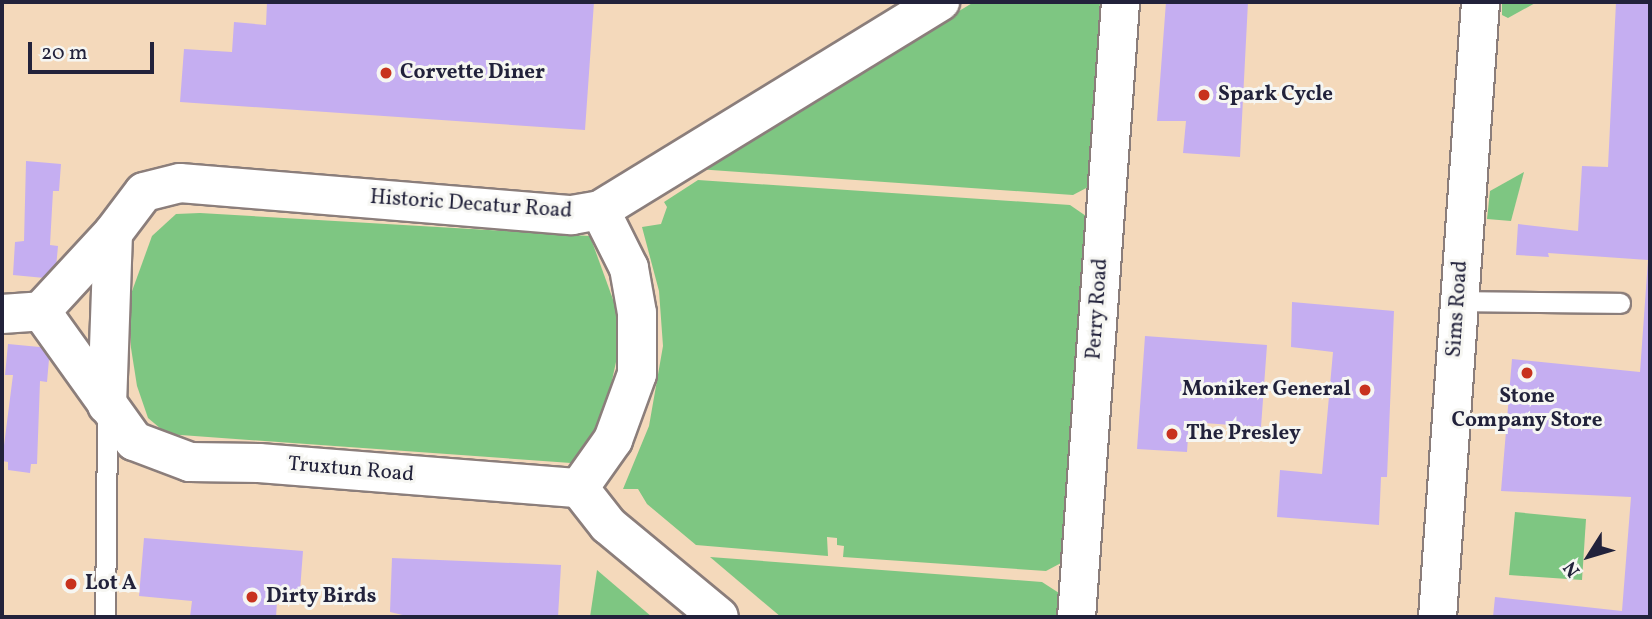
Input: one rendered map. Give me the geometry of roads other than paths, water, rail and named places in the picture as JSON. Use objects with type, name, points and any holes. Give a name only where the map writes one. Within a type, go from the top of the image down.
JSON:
[{"type":"street","name":"Historic Decatur Road","points":[[41,311],[113,233],[144,192],[180,183],[572,215],[600,210],[940,2]]},
{"type":"street","name":"Perry Road","points":[[1076,617],[1120,2]]},
{"type":"street","name":"Sims Road","points":[[1437,617],[1480,2]]},
{"type":"street","points":[[600,210],[629,268],[637,313],[638,374],[613,440],[579,488],[608,524],[719,617]]},
{"type":"street","points":[[107,405],[113,233]]},
{"type":"street","points":[[2,314],[41,311]]},
{"type":"street","name":"Truxtun Road","points":[[41,311],[134,441],[190,462],[260,463],[579,488]]},
{"type":"lane","points":[[1459,301],[1620,303]]},
{"type":"lane","points":[[105,617],[107,405]]},
{"type":"place","name":"Corvette Diner","points":[[386,73]]},
{"type":"place","name":"Spark Cycle","points":[[1204,95]]},
{"type":"place","name":"Stone Company Store","points":[[1527,373]]},
{"type":"place","name":"Moniker General","points":[[1365,390]]},
{"type":"place","name":"The Presley","points":[[1172,434]]},
{"type":"place","name":"Lot A","points":[[71,584]]},
{"type":"place","name":"Dirty Birds","points":[[252,597]]}]
